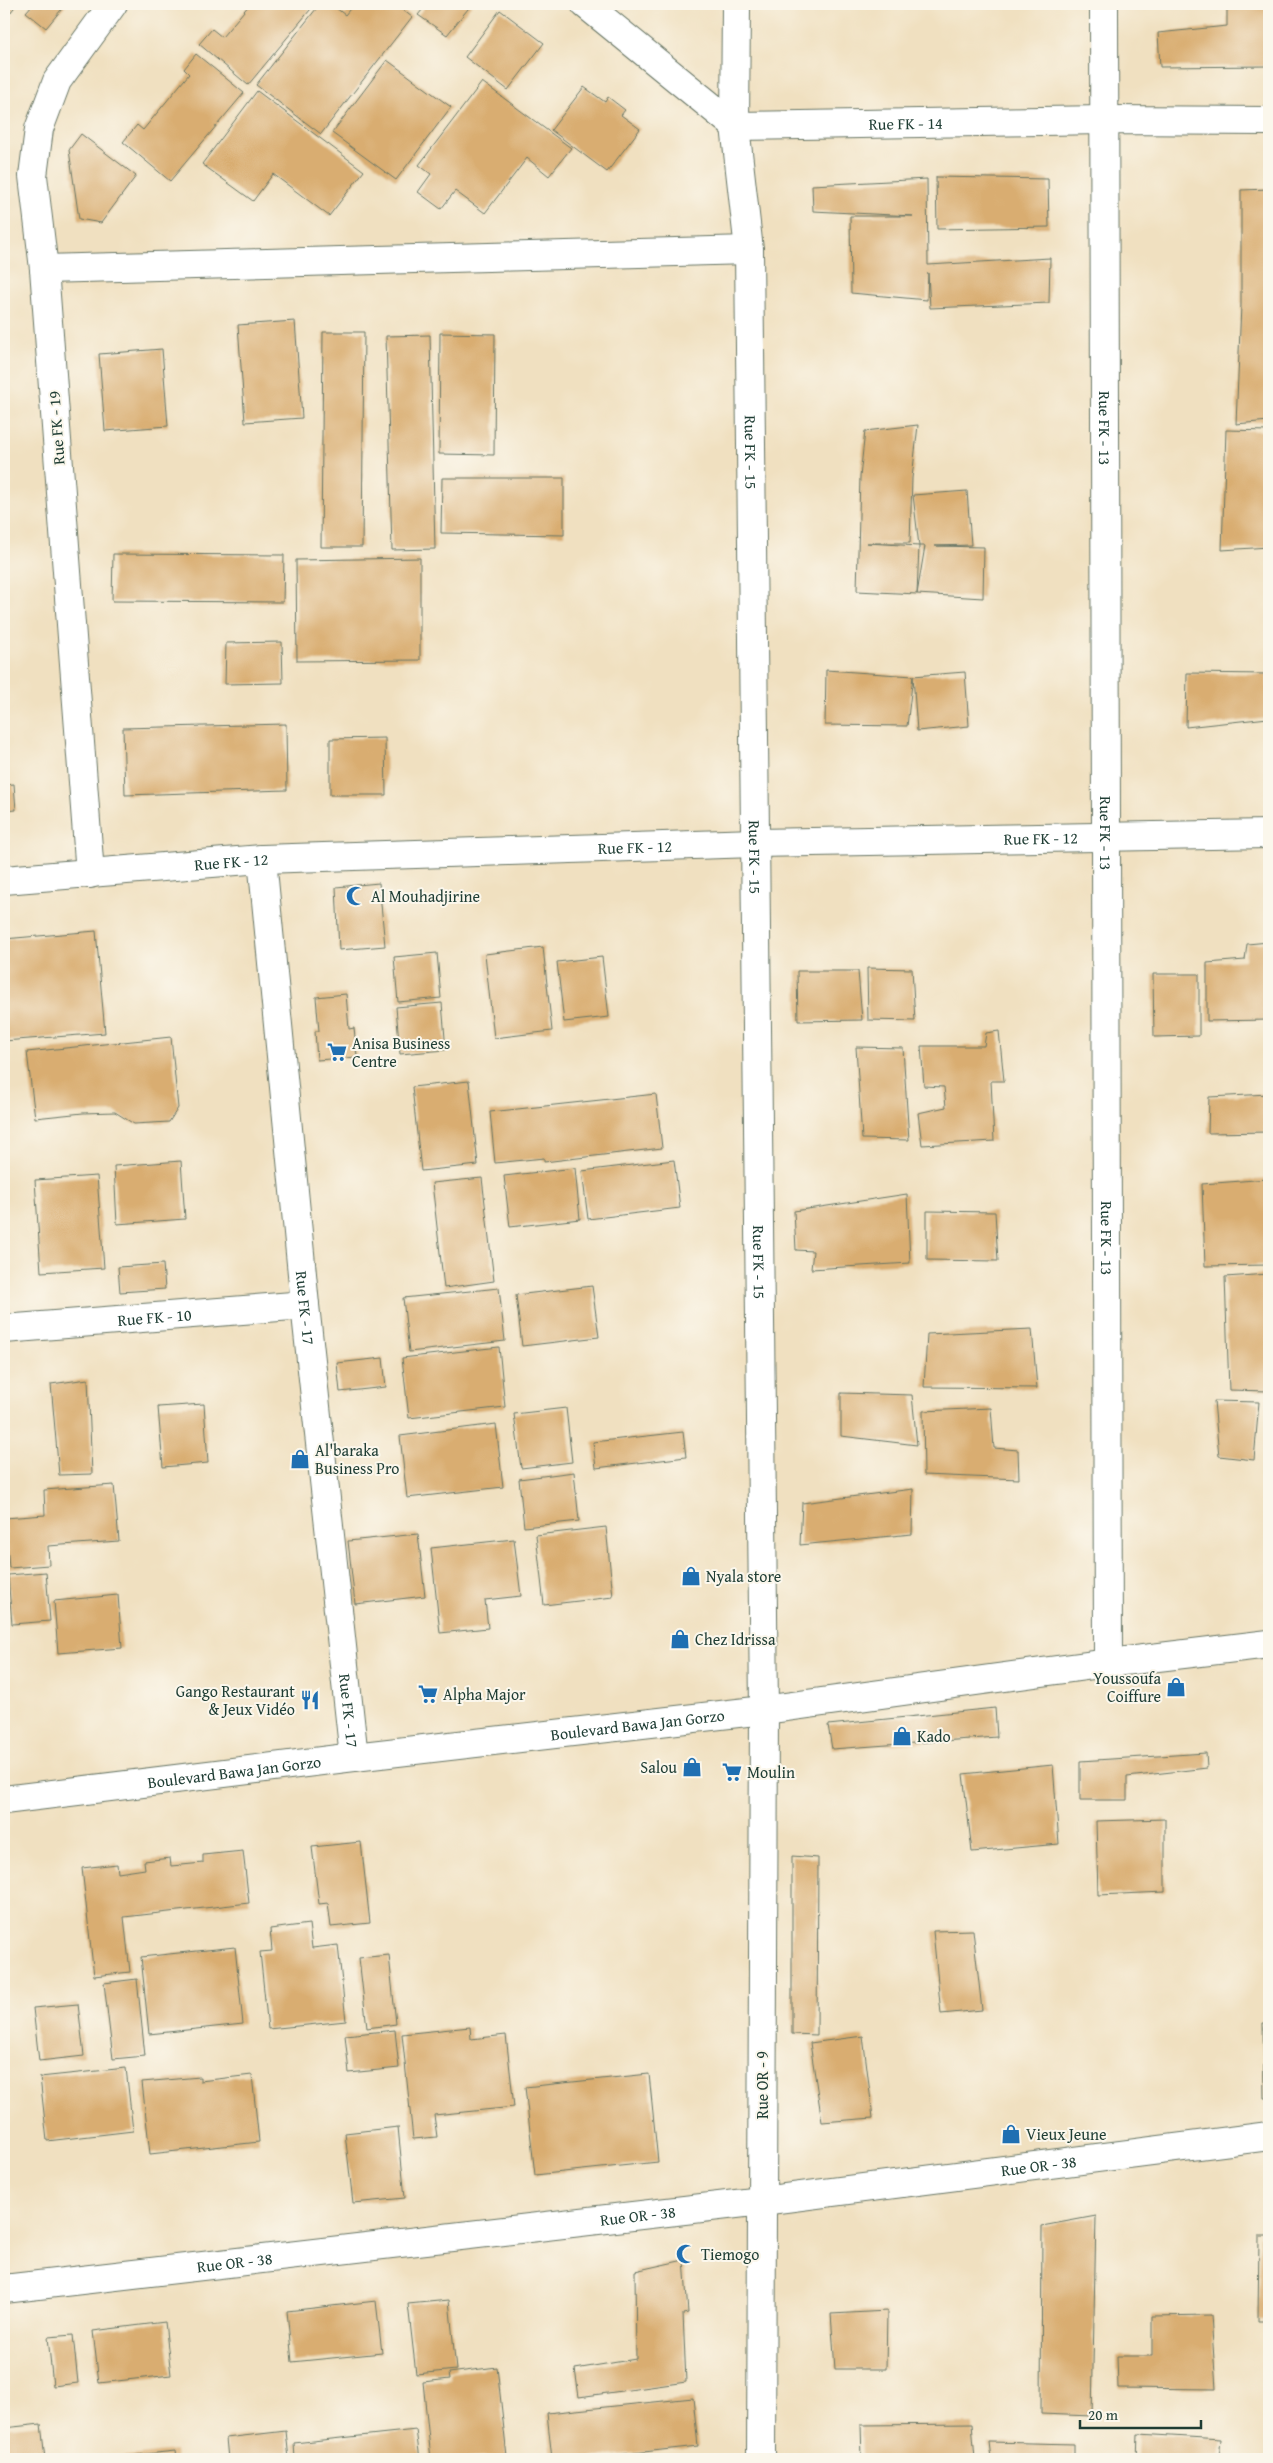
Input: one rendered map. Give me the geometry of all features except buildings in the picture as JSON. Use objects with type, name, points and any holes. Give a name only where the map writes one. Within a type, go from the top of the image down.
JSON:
[{"type":"street","name":"Rue FK - 19","points":[[90,874],[44,269],[33,176],[39,129],[57,81],[113,4]]},
{"type":"street","points":[[585,4],[735,126]]},
{"type":"street","name":"Rue FK - 15","points":[[736,4],[735,126],[748,250],[764,1710]]},
{"type":"street","name":"Rue FK - 13","points":[[1104,4],[1108,1663]]},
{"type":"street","name":"Rue FK - 14","points":[[735,126],[1105,120],[1269,121]]},
{"type":"street","points":[[44,269],[748,250]]},
{"type":"street","name":"Rue FK - 12","points":[[4,880],[262,859],[755,843],[1269,834]]},
{"type":"street","name":"Rue FK - 17","points":[[262,859],[306,1305],[354,1757]]},
{"type":"street","name":"Rue FK - 10","points":[[4,1329],[306,1305]]},
{"type":"street","name":"Boulevard Bawa Jan Gorzo","points":[[4,1800],[354,1757],[764,1710],[1108,1663],[1269,1644]]},
{"type":"street","name":"Rue OR - 9","points":[[760,2459],[764,1710]]},
{"type":"street","name":"Rue OR - 38","points":[[4,2289],[762,2201],[1269,2136]]},
{"type":"place","name":"Al Mouhadjirine","points":[[356,896]]},
{"type":"place","name":"Anisa Business Centre","points":[[337,1052]]},
{"type":"place","name":"Al'baraka Business Pro","points":[[300,1459]]},
{"type":"place","name":"Nyala store","points":[[691,1576]]},
{"type":"place","name":"Chez Idrissa","points":[[680,1639]]},
{"type":"place","name":"Youssoufa Coiffure","points":[[1176,1687]]},
{"type":"place","name":"Alpha Major","points":[[428,1694]]},
{"type":"place","name":"Gango Restaurant & Jeux Vidéo","points":[[310,1700]]},
{"type":"place","name":"Kado","points":[[902,1736]]},
{"type":"place","name":"Salou","points":[[692,1767]]},
{"type":"place","name":"Moulin","points":[[732,1772]]},
{"type":"place","name":"Vieux Jeune","points":[[1011,2134]]},
{"type":"place","name":"Tiemogo","points":[[686,2254]]}]
